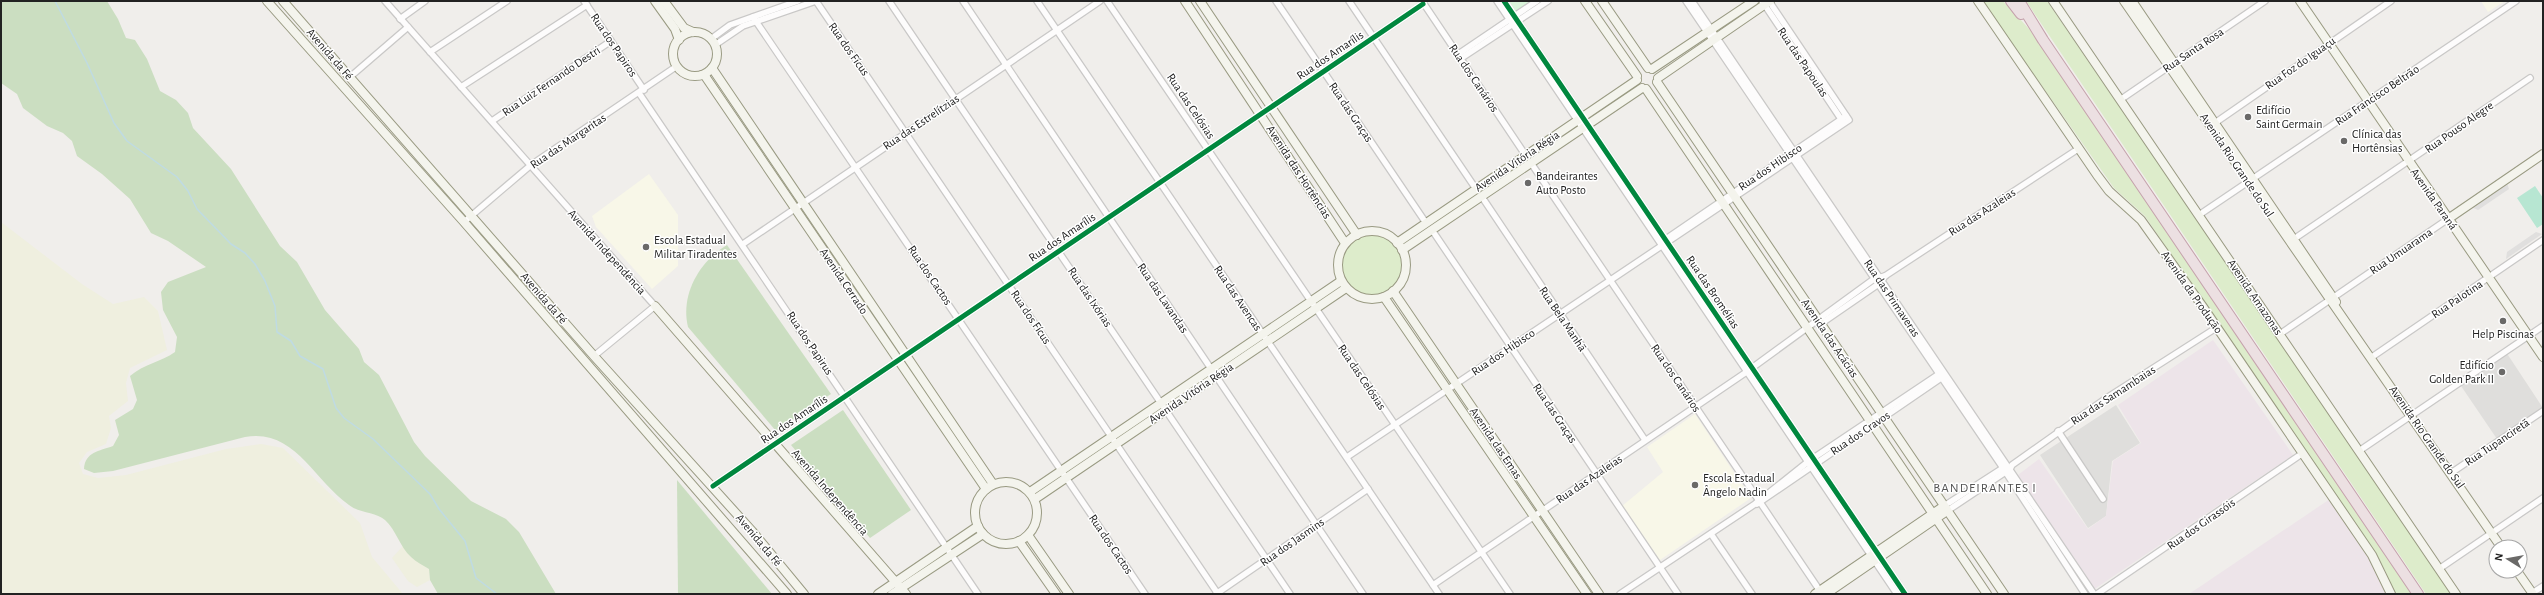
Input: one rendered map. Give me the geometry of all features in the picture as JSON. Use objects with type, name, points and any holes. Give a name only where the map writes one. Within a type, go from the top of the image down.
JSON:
[{"type":"highway","points":[[2010,1],[2043,40]]},
{"type":"highway","points":[[2019,1],[2043,40],[2418,594]]},
{"type":"street","name":"Avenida da Fé","points":[[267,1],[464,222],[787,594]]},
{"type":"street","name":"Avenida da Fé","points":[[283,1],[594,356],[712,486],[804,594]]},
{"type":"street","name":"Avenida Independência","points":[[385,1],[655,306],[901,588]]},
{"type":"street","points":[[400,18],[425,1]]},
{"type":"street","points":[[430,52],[507,1]]},
{"type":"street","points":[[655,1],[675,29],[679,40]]},
{"type":"street","points":[[664,1],[684,28],[692,32],[704,34],[713,42],[717,57],[712,68],[702,75],[686,74],[677,66],[673,54],[679,40],[692,32]]},
{"type":"street","points":[[713,42],[755,19],[798,1]]},
{"type":"street","points":[[755,19],[816,1]]},
{"type":"street","name":"Rua dos Fícus","points":[[816,1],[907,132],[1217,594]]},
{"type":"street","name":"Rua das Ixórias","points":[[889,1],[1290,594]]},
{"type":"street","name":"Rua das Lavandas","points":[[962,1],[1363,594]]},
{"type":"street","name":"Rua das Avencas","points":[[1038,1],[1266,338],[1348,456],[1368,489],[1439,594]]},
{"type":"street","name":"Rua das Estrelítzias","points":[[743,244],[1100,1]]},
{"type":"street","name":"Rua das Celósias","points":[[1107,1],[1510,594]]},
{"type":"street","name":"Avenida das Hortências","points":[[1185,1],[1345,243]]},
{"type":"street","name":"Avenida das Hortências","points":[[1200,1],[1272,106],[1357,235]]},
{"type":"street","name":"Rua das Graças","points":[[1276,1],[1426,223],[1431,224],[1432,230],[1510,347],[1678,594]]},
{"type":"street","points":[[1349,1],[1476,188]]},
{"type":"street","name":"Rua das Bromélias","points":[[1496,1],[1513,21],[1583,122],[1663,244],[1876,556],[1905,594]]},
{"type":"street","name":"Rua das Bromélias","points":[[1504,1],[1513,21]]},
{"type":"street","points":[[1513,21],[1537,1]]},
{"type":"street","points":[[1459,57],[1513,21],[1548,1]]},
{"type":"street","points":[[1585,1],[1644,89],[1652,88],[1658,80],[1767,2]]},
{"type":"street","points":[[1602,1],[1658,80]]},
{"type":"street","name":"Rua das Primaveras","points":[[1686,1],[1710,31]]},
{"type":"street","name":"Rua das Primaveras","points":[[1692,1],[1715,39],[1942,374],[2097,594]]},
{"type":"street","points":[[1637,78],[1640,71],[1650,69],[1754,1]]},
{"type":"street","name":"Avenida da Produção","points":[[1978,1],[2078,149],[2109,191],[2141,220],[2303,453],[2381,571],[2392,594]]},
{"type":"street","name":"Avenida Amazonas","points":[[2053,1],[2456,594]]},
{"type":"street","name":"Avenida Rio Grande do Sul","points":[[2124,1],[2172,65],[2496,539]]},
{"type":"street","name":"Rua Santa Rosa","points":[[2120,100],[2265,1]]},
{"type":"street","name":"Avenida Paraná","points":[[2300,1],[2543,357]]},
{"type":"street","name":"Rua Foz do Iguaçu","points":[[2213,125],[2329,42],[2391,1]]},
{"type":"street","name":"Rua Francisco Beltrão","points":[[2199,215],[2516,1]]},
{"type":"street","name":"Rua dos Amarílis","points":[[712,486],[1261,114],[1423,2]]},
{"type":"street","name":"Rua dos Canários","points":[[1423,2],[1526,156],[1532,158],[1531,163],[1820,593]]},
{"type":"street","name":"Rua das Papoulas","points":[[1767,2],[1845,120]]},
{"type":"street","name":"Avenida Rio Grande do Sul","points":[[2134,2],[2172,65]]},
{"type":"street","points":[[461,87],[585,3]]},
{"type":"street","name":"Rua dos Papiros","points":[[585,3],[611,41],[641,91]]},
{"type":"street","name":"Rua dos Cactos","points":[[755,19],[1145,594]]},
{"type":"street","points":[[350,77],[408,27]]},
{"type":"street","name":"Rua Luiz Fernando Destri","points":[[492,121],[611,41]]},
{"type":"street","name":"Rua das Margaritas","points":[[464,222],[531,165],[677,66]]},
{"type":"street","name":"Avenida Cerrado","points":[[712,68],[906,355],[989,486]]},
{"type":"street","name":"Avenida Cerrado","points":[[702,75],[705,76],[898,360],[989,486]]},
{"type":"street","name":"Avenida Vitória Régia","points":[[1400,246],[1432,230],[1531,163],[1637,78]]},
{"type":"street","name":"Rua Pouso Alegre","points":[[2292,240],[2409,162],[2530,78]]},
{"type":"street","name":"Avenida das Acácias","points":[[1658,80],[1734,196],[2004,594]]},
{"type":"street","name":"Avenida Vitória Régia","points":[[1400,246],[1426,223],[1476,188],[1583,122],[1644,89]]},
{"type":"street","name":"Avenida das Acácias","points":[[1644,89],[1987,594]]},
{"type":"street","name":"Rua dos Papirus","points":[[641,91],[978,594]]},
{"type":"street","name":"Rua dos Hibisco","points":[[1348,456],[1845,120]]},
{"type":"street","name":"Rua das Azaleias","points":[[1433,585],[1694,406],[1820,322],[1878,280],[2078,149]]},
{"type":"street","name":"Rua Umuarama","points":[[2280,334],[2543,154]]},
{"type":"street","name":"Rua Bela Manhã","points":[[1476,188],[1481,190],[1482,197],[1645,440]]},
{"type":"street","points":[[1371,231],[1381,232],[1400,246],[1405,263],[1404,276],[1393,291],[1384,296],[1364,298],[1346,288],[1341,281],[1338,261],[1345,243],[1357,235],[1371,231]]},
{"type":"street","name":"Rua Palotina","points":[[2372,357],[2543,240]]},
{"type":"street","name":"Avenida Vitória Régia","points":[[1314,305],[1341,281]]},
{"type":"street","name":"Avenida Vitória Régia","points":[[1035,499],[1064,475],[1164,406],[1314,305],[1346,288]]},
{"type":"street","name":"Avenida das Emas","points":[[1393,291],[1599,594]]},
{"type":"street","name":"Avenida das Emas","points":[[1384,296],[1587,594]]},
{"type":"street","points":[[594,356],[655,306]]},
{"type":"street","points":[[2359,451],[2543,326]]},
{"type":"street","name":"Rua das Samambaias","points":[[1946,508],[2008,468],[2058,431],[2216,328]]},
{"type":"street","name":"Rua dos Cravos","points":[[1620,594],[1758,502],[1813,462],[1942,374]]},
{"type":"street","name":"Rua Tupanciretã","points":[[2451,473],[2543,411]]},
{"type":"street","points":[[2058,431],[2103,499]]},
{"type":"street","name":"Rua dos Girassóis","points":[[2097,594],[2303,453]]},
{"type":"street","name":"Rua das Primaveras","points":[[2008,468],[2085,594]]},
{"type":"street","name":"Avenida Vitória Régia","points":[[1030,492],[1064,475]]},
{"type":"street","points":[[1013,482],[1030,492],[1035,499],[1037,518],[1028,535],[1019,541],[1000,544],[983,534],[978,526],[975,509],[979,498],[989,486],[1013,482]]},
{"type":"street","name":"Rua dos Jasmins","points":[[1217,594],[1368,489]]},
{"type":"street","points":[[2439,569],[2543,498]]},
{"type":"street","points":[[1820,593],[1946,508]]},
{"type":"street","points":[[878,594],[901,588],[946,546],[978,526]]},
{"type":"street","points":[[892,594],[983,534]]},
{"type":"street","points":[[1711,534],[1752,594]]},
{"type":"street","points":[[1028,535],[1069,594]]},
{"type":"street","points":[[1019,541],[1056,594]]},
{"type":"street","name":"Rua das Bromélias","points":[[1876,556],[1897,594]]},
{"type":"street","points":[[2522,579],[2532,594],[2543,586]]},
{"type":"shaded area","points":[[2481,1],[2505,1],[2488,12]]},
{"type":"shaded area","name":"Escola Estadual Militar Tiradentes","points":[[649,174],[678,215],[678,266],[652,289],[596,227],[592,216]]},
{"type":"shaded area","points":[[2507,183],[2509,189],[2478,210],[2471,207]]},
{"type":"shaded area","points":[[2536,232],[2542,234],[2506,259],[2507,252]]},
{"type":"shaded area","points":[[2213,340],[2293,455],[2093,590],[2018,475],[2039,459],[2088,529],[2106,516],[2113,461],[2141,443],[2118,405]]},
{"type":"shaded area","points":[[2506,352],[2543,408],[2497,439],[2459,383]]},
{"type":"shaded area","points":[[2116,405],[2140,443],[2112,461],[2106,516],[2088,528],[2040,455]]},
{"type":"shaded area","name":"Escola Estadual Ângelo Nadin","points":[[1695,414],[1751,498],[1660,560],[1622,506],[1663,472],[1647,447]]},
{"type":"shaded area","points":[[2330,499],[2379,572],[2389,594],[2189,594]]},
{"type":"green space","points":[[1,1],[107,1],[118,19],[126,38],[135,40],[147,59],[160,91],[176,100],[188,113],[193,128],[231,169],[280,246],[297,262],[325,310],[359,349],[364,362],[379,375],[414,442],[425,456],[471,501],[506,519],[519,532],[556,594],[438,594],[430,580],[429,569],[407,553],[385,520],[377,515],[353,508],[336,494],[302,458],[290,448],[277,440],[262,436],[245,437],[113,471],[94,473],[84,469],[85,463],[90,456],[98,451],[113,446],[119,435],[115,420],[133,409],[137,400],[130,376],[175,352],[177,337],[163,310],[161,292],[168,282],[206,267],[168,241],[151,233],[130,199],[102,174],[77,156],[72,141],[63,133],[47,126],[23,108],[17,94],[1,83]]},
{"type":"green space","points":[[1506,1],[1531,1],[1515,13]]},
{"type":"green space","points":[[1982,1],[2003,1],[2031,31],[2415,594],[2394,594],[2385,570],[2145,216],[2114,188]]},
{"type":"green space","points":[[2026,1],[2047,1],[2453,594],[2426,594]]},
{"type":"green space","points":[[2535,186],[2543,198],[2543,224],[2537,228],[2517,198]]},
{"type":"green space","points":[[1,222],[82,284],[113,304],[144,297],[158,311],[167,350],[130,368],[126,383],[128,401],[109,416],[111,428],[106,444],[87,452],[79,463],[83,474],[98,478],[126,475],[226,449],[261,444],[283,448],[360,523],[372,557],[403,594],[1,594]]},
{"type":"green space","points":[[1366,234],[1378,234],[1394,243],[1401,253],[1403,265],[1401,277],[1394,287],[1378,296],[1366,296],[1355,291],[1346,282],[1341,271],[1341,259],[1346,248],[1355,239]]},
{"type":"green space","points":[[727,245],[831,394],[776,431],[688,327],[686,315],[687,303],[694,280],[708,260]]},
{"type":"green space","points":[[843,410],[911,510],[870,538],[791,445]]},
{"type":"green space","points":[[677,480],[772,594],[678,594]]},
{"type":"green space","points":[[403,546],[411,557],[429,569],[430,580],[417,587],[408,581],[392,558]]},
{"type":"waterway","points":[[55,1],[87,63],[114,123],[127,141],[177,177],[188,191],[197,209],[231,244],[245,253],[255,264],[265,281],[275,306],[277,332],[291,341],[300,356],[323,369],[336,408],[344,418],[373,439],[430,494],[439,509],[465,541],[476,578],[497,594]]},
{"type":"cycle path","points":[[1504,1],[1905,594]]},
{"type":"cycle path","points":[[713,486],[1423,4]]},
{"type":"place","name":"Edifício Saint Germain","points":[[2248,117]]},
{"type":"place","name":"Clínica das Hortênsias","points":[[2344,141]]},
{"type":"place","name":"Bandeirantes Auto Posto","points":[[1528,183]]},
{"type":"place","name":"Escola Estadual Militar Tiradentes","points":[[646,247]]},
{"type":"place","name":"Help Piscinas","points":[[2503,321]]},
{"type":"place","name":"Edifício Golden Park II","points":[[2502,372]]},
{"type":"place","name":"Escola Estadual Ângelo Nadin","points":[[1695,485]]},
{"type":"district","name":"BANDEIRANTES I","points":[[1985,487]]}]
